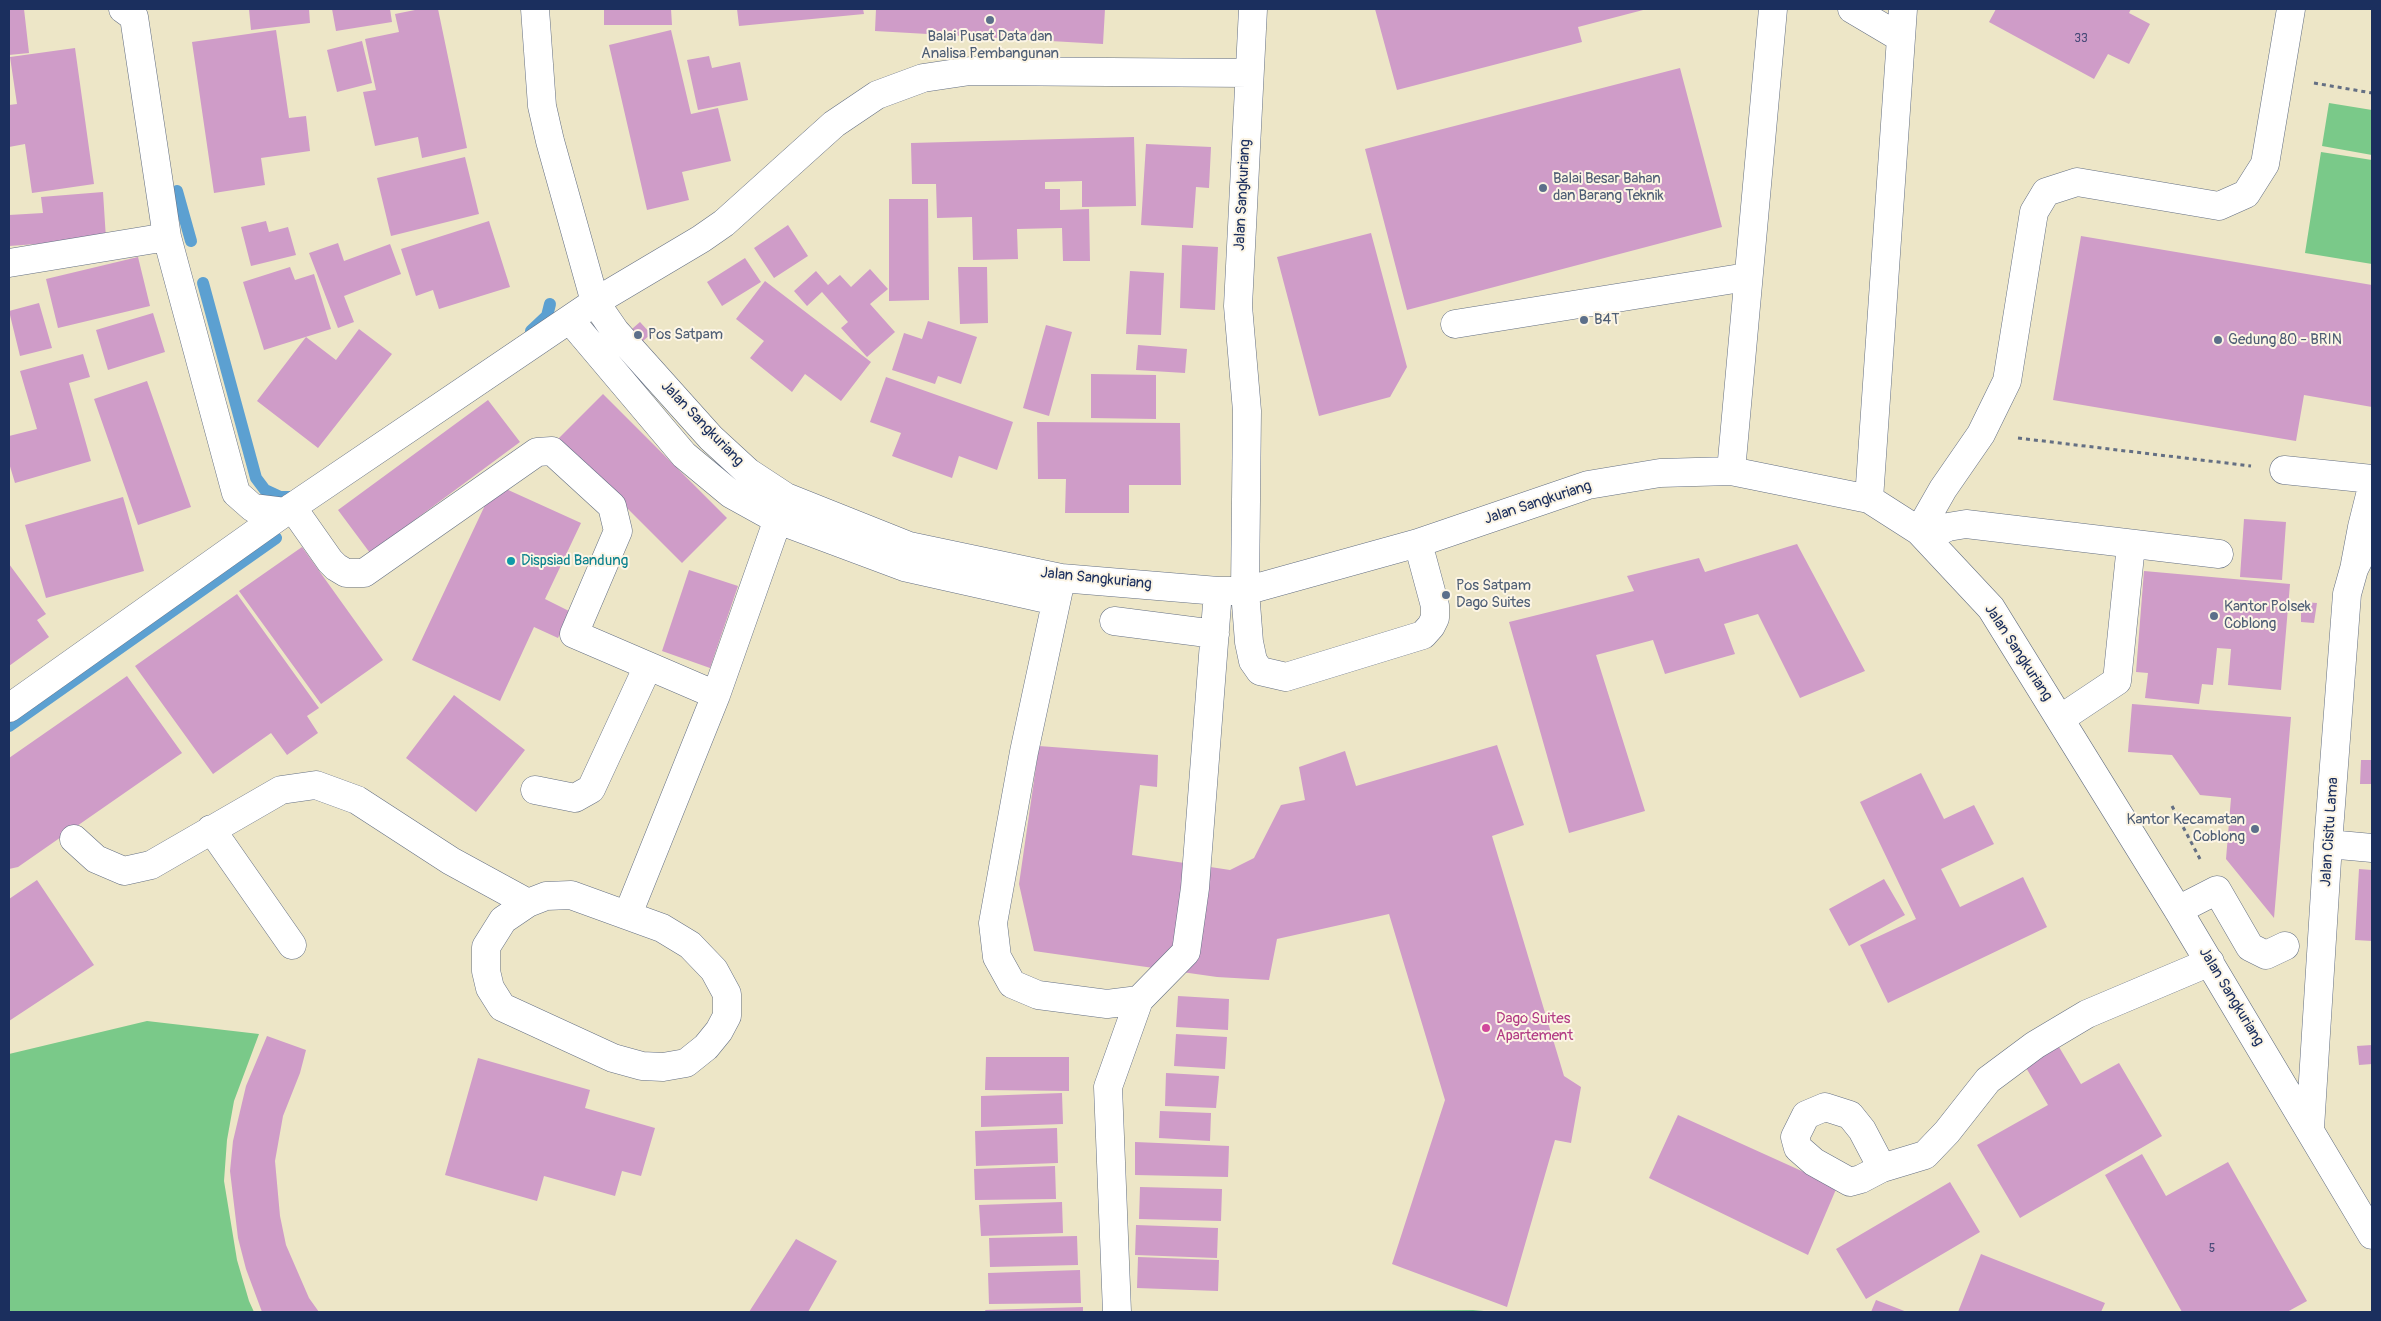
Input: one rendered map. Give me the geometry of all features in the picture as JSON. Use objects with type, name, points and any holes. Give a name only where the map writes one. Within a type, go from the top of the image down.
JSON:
[{"type":"street","name":"Jalan Sangkuriang","points":[[535,9],[542,106],[595,302],[615,331],[711,438],[748,472],[782,508],[1059,590],[1244,591],[1418,544],[1588,485],[1660,473],[1731,471],[1869,499],[1923,534],[1991,608],[2210,962],[2372,1235]]},
{"type":"street","name":"Jalan Sangkuriang","points":[[1244,591],[1247,411],[1238,306],[1248,73],[1253,9]]},
{"type":"street","points":[[1731,471],[1747,277],[1773,9]]},
{"type":"street","points":[[1852,9],[1901,38]]},
{"type":"street","points":[[1869,499],[1903,9]]},
{"type":"street","points":[[1923,534],[1942,489],[1981,434],[2007,381],[2034,212],[2046,192],[2077,182],[2219,206],[2246,194],[2265,164],[2291,9]]},
{"type":"street","points":[[134,12],[167,237],[236,493],[253,508],[288,509],[336,567],[346,573],[364,572],[536,452],[552,451],[612,506],[618,531],[574,634],[716,695]]},
{"type":"street","points":[[9,708],[288,509],[595,302],[677,255],[724,223],[834,124],[877,95],[923,78],[970,71],[1248,73]]},
{"type":"street","points":[[9,263],[167,237]]},
{"type":"street","points":[[1454,324],[1747,277]]},
{"type":"street","points":[[570,320],[684,454],[731,494],[782,508],[716,695],[628,914]]},
{"type":"street","points":[[2284,470],[2372,479]]},
{"type":"street","points":[[2354,569],[2372,488]]},
{"type":"street","points":[[1923,534],[1966,524],[2219,554]]},
{"type":"street","points":[[1244,591],[1249,642],[1253,661],[1260,672],[1286,677],[1423,634],[1427,630],[1435,618],[1436,606],[1418,544]]},
{"type":"street","name":"Jalan Cisitu Lama","points":[[2310,1128],[2328,844],[2348,594],[2354,569],[2363,551],[2372,544]]},
{"type":"street","points":[[2060,719],[2117,681],[2131,545]]},
{"type":"street","points":[[1059,590],[1024,752],[993,923],[997,957],[1012,984],[1038,995],[1107,1004],[1139,1000]]},
{"type":"street","points":[[1117,1312],[1108,1088],[1139,1000],[1186,952],[1195,888],[1218,591]]},
{"type":"street","points":[[1114,621],[1215,634]]},
{"type":"street","points":[[535,790],[555,796],[575,798],[591,789],[648,666]]},
{"type":"street","points":[[74,839],[96,859],[124,872],[151,865],[281,790],[316,786],[357,800],[452,862],[528,903]]},
{"type":"street","points":[[211,829],[292,945]]},
{"type":"street","points":[[2328,844],[2372,848]]},
{"type":"street","points":[[2178,910],[2217,890],[2250,947],[2266,956],[2284,946]]},
{"type":"street","points":[[571,895],[628,914],[662,928],[690,945],[714,970],[727,994],[727,1016],[719,1031],[706,1047],[686,1063],[656,1067],[642,1066],[620,1060],[502,1007],[490,988],[486,971],[486,947],[503,920],[528,903],[546,896],[571,895]]},
{"type":"street","points":[[1882,1168],[1925,1155],[1947,1132],[1988,1080],[2034,1045],[2087,1014],[2210,962]]},
{"type":"path","points":[[2310,82],[2372,93]]},
{"type":"path","points":[[1981,434],[2284,470]]},
{"type":"path","points":[[2172,806],[2217,890]]},
{"type":"green space","points":[[2329,103],[2372,110],[2372,155],[2322,146]]},
{"type":"green space","points":[[2321,152],[2372,160],[2372,264],[2305,253]]},
{"type":"green space","points":[[147,1021],[259,1034],[234,1101],[227,1140],[224,1181],[237,1260],[254,1312],[9,1312],[9,1054]]},
{"type":"green space","points":[[1473,1310],[1495,1312],[1291,1312],[1291,1311]]},
{"type":"building","points":[[9,9],[24,9],[29,53],[9,55]]},
{"type":"building","points":[[249,9],[309,9],[310,23],[251,30]]},
{"type":"building","points":[[332,9],[390,9],[392,22],[336,31]]},
{"type":"building","points":[[420,9],[438,9],[467,148],[422,158],[418,137],[375,146],[363,92],[376,90],[365,39],[399,32],[395,14]]},
{"type":"building","points":[[604,9],[671,9],[672,25],[604,25]]},
{"type":"building","points":[[737,9],[863,9],[864,14],[739,26]]},
{"type":"building","name":"Balai Pusat Data dan Analisa Pembangunan","points":[[876,9],[1105,9],[1103,44],[875,31]]},
{"type":"building","points":[[1375,9],[1647,9],[1578,27],[1582,42],[1397,90]]},
{"type":"building","points":[[1996,9],[2131,9],[2129,13],[2150,24],[2129,64],[2108,54],[2094,79],[1989,22]]},
{"type":"building","points":[[276,30],[289,118],[306,116],[310,151],[261,158],[265,185],[214,193],[192,42]]},
{"type":"building","points":[[671,30],[691,114],[718,108],[731,161],[682,172],[689,200],[647,210],[609,45]]},
{"type":"building","points":[[362,41],[372,83],[337,92],[327,50]]},
{"type":"building","points":[[75,48],[94,184],[32,193],[25,144],[9,147],[9,105],[17,104],[10,57]]},
{"type":"building","points":[[709,56],[712,68],[740,62],[748,100],[698,110],[687,60]]},
{"type":"building","name":"Balai Besar Bahan dan Barang Teknik","points":[[1680,68],[1722,227],[1407,310],[1365,149]]},
{"type":"building","points":[[1134,137],[1136,206],[1082,207],[1082,181],[1045,182],[1045,189],[1060,189],[1060,210],[1089,209],[1090,261],[1063,261],[1062,228],[1017,229],[1018,259],[973,260],[972,217],[937,218],[936,184],[912,184],[911,143]]},
{"type":"building","points":[[1146,144],[1211,147],[1209,188],[1196,187],[1193,228],[1141,225]]},
{"type":"building","points":[[465,157],[479,214],[391,236],[377,178]]},
{"type":"building","points":[[103,192],[106,239],[9,246],[9,215],[43,213],[41,197]]},
{"type":"building","points":[[889,199],[928,199],[929,300],[889,301]]},
{"type":"building","points":[[266,221],[269,232],[288,227],[296,255],[251,266],[241,227]]},
{"type":"building","points":[[489,221],[510,287],[439,309],[433,290],[416,296],[401,249]]},
{"type":"building","points":[[788,225],[808,256],[774,278],[754,248]]},
{"type":"building","points":[[1371,233],[1407,367],[1390,397],[1319,416],[1277,257]]},
{"type":"building","name":"Gedung 80 - BRIN","points":[[2081,236],[2372,285],[2372,407],[2304,395],[2296,441],[2053,400]]},
{"type":"building","points":[[338,243],[344,261],[390,244],[401,274],[344,296],[354,322],[338,328],[309,253]]},
{"type":"building","points":[[1182,245],[1218,247],[1215,310],[1180,308]]},
{"type":"building","points":[[138,257],[150,306],[58,328],[46,279]]},
{"type":"building","points":[[745,258],[761,282],[722,306],[707,282]]},
{"type":"building","points":[[290,267],[295,280],[314,274],[331,329],[264,350],[243,282]]},
{"type":"building","points":[[958,267],[987,267],[988,323],[960,324]]},
{"type":"building","points":[[870,269],[888,289],[870,304],[895,332],[867,357],[841,328],[848,322],[822,292],[807,306],[794,291],[816,271],[828,285],[840,275],[851,287]]},
{"type":"building","points":[[1130,271],[1164,273],[1161,335],[1126,334]]},
{"type":"building","points":[[765,281],[871,362],[841,401],[805,374],[792,392],[750,358],[764,341],[736,319]]},
{"type":"building","points":[[39,303],[52,348],[20,356],[9,311]]},
{"type":"building","points":[[153,313],[165,352],[108,370],[96,330]]},
{"type":"building","points":[[928,321],[977,337],[961,384],[938,376],[935,384],[892,370],[904,333],[922,339]]},
{"type":"building","name":"Pos Satpam","points":[[640,322],[651,334],[636,347],[625,335]]},
{"type":"building","points":[[1046,325],[1072,332],[1049,416],[1023,408]]},
{"type":"building","points":[[359,329],[392,354],[318,448],[257,401],[306,337],[336,360]]},
{"type":"building","points":[[1138,345],[1187,349],[1185,373],[1136,370]]},
{"type":"building","points":[[83,354],[90,377],[69,383],[91,461],[15,483],[9,463],[9,436],[37,429],[20,371]]},
{"type":"building","points":[[1091,374],[1156,375],[1156,419],[1091,418]]},
{"type":"building","points":[[886,377],[1013,422],[997,470],[959,456],[952,478],[892,456],[901,433],[870,422]]},
{"type":"building","points":[[147,381],[191,507],[138,525],[94,399]]},
{"type":"building","name":"Dispsiad Bandung","points":[[603,394],[727,518],[682,563],[558,439]]},
{"type":"building","points":[[488,400],[520,442],[370,553],[338,510]]},
{"type":"building","points":[[1037,422],[1180,423],[1181,485],[1129,485],[1129,513],[1065,513],[1066,479],[1038,479]]},
{"type":"building","name":"Dispsiad Bandung","points":[[495,484],[581,523],[545,599],[571,612],[558,638],[534,627],[500,701],[412,660]]},
{"type":"building","points":[[123,497],[144,571],[46,598],[25,525]]},
{"type":"building","points":[[2244,519],[2286,522],[2282,580],[2240,577]]},
{"type":"building","points":[[1797,544],[1865,671],[1800,698],[1758,614],[1724,624],[1735,654],[1665,674],[1653,640],[1596,655],[1645,811],[1569,833],[1509,622],[1634,591],[1627,576],[1699,558],[1705,572]]},
{"type":"building","points":[[302,547],[383,660],[321,704],[239,591]]},
{"type":"building","points":[[9,564],[46,614],[37,620],[49,637],[9,666]]},
{"type":"building","points":[[689,570],[738,586],[710,668],[662,651]]},
{"type":"building","name":"Kantor Polsek Coblong","points":[[2144,571],[2290,584],[2281,690],[2228,685],[2231,649],[2217,648],[2213,685],[2202,684],[2199,704],[2145,698],[2148,673],[2136,672]]},
{"type":"building","points":[[237,594],[319,708],[307,716],[318,733],[287,755],[271,733],[213,774],[135,666]]},
{"type":"building","points":[[2301,602],[2317,603],[2314,623],[2301,622]]},
{"type":"building","points":[[127,676],[182,753],[18,867],[9,869],[9,758]]},
{"type":"building","points":[[454,695],[525,750],[476,812],[406,758]]},
{"type":"building","name":"Kantor Kecamatan Coblong","points":[[2132,704],[2291,717],[2274,918],[2226,859],[2231,798],[2200,795],[2172,755],[2128,752]]},
{"type":"building","name":"Dago Suites Apartement","points":[[1497,745],[1524,825],[1492,836],[1564,1076],[1581,1087],[1571,1143],[1555,1140],[1507,1307],[1392,1264],[1445,1100],[1389,914],[1277,939],[1269,980],[1217,977],[1034,951],[1019,884],[1039,746],[1158,755],[1157,787],[1140,785],[1132,855],[1230,870],[1254,858],[1281,805],[1305,800],[1299,767],[1345,751],[1356,786]]},
{"type":"building","points":[[2361,760],[2372,760],[2372,784],[2360,784]]},
{"type":"building","points":[[1921,773],[1944,819],[1974,805],[1994,844],[1941,869],[1960,907],[2023,877],[2047,927],[1888,1003],[1860,945],[1916,919],[1860,802]]},
{"type":"building","points":[[2359,869],[2372,870],[2372,941],[2355,940]]},
{"type":"building","points":[[1884,879],[1905,915],[1849,946],[1829,909]]},
{"type":"building","points":[[37,880],[94,965],[9,1021],[9,899]]},
{"type":"building","points":[[1178,996],[1229,999],[1228,1030],[1176,1027]]},
{"type":"building","points":[[1176,1034],[1227,1037],[1225,1069],[1174,1066]]},
{"type":"building","points":[[267,1036],[306,1050],[300,1073],[283,1116],[275,1161],[280,1216],[286,1245],[309,1298],[319,1312],[262,1312],[246,1269],[238,1238],[230,1171],[233,1141],[246,1086]]},
{"type":"building","points":[[2372,1045],[2372,1064],[2359,1065],[2357,1046]]},
{"type":"building","points":[[2059,1047],[2081,1084],[2119,1063],[2162,1136],[2020,1218],[1977,1145],[2048,1105],[2025,1066]]},
{"type":"building","points":[[986,1057],[1069,1057],[1069,1091],[985,1090]]},
{"type":"building","points":[[478,1058],[590,1090],[585,1108],[655,1128],[641,1176],[622,1171],[615,1196],[544,1176],[537,1201],[445,1175]]},
{"type":"building","points":[[1166,1073],[1219,1076],[1216,1108],[1165,1106]]},
{"type":"building","points":[[1062,1093],[1063,1124],[981,1127],[981,1096]]},
{"type":"building","points":[[1160,1111],[1211,1113],[1210,1141],[1159,1138]]},
{"type":"building","points":[[1678,1115],[1837,1187],[1808,1255],[1649,1178]]},
{"type":"building","points":[[1057,1128],[1058,1163],[976,1166],[975,1131]]},
{"type":"building","points":[[1135,1142],[1229,1146],[1228,1177],[1135,1175]]},
{"type":"building","points":[[2142,1154],[2166,1196],[2228,1162],[2307,1301],[2287,1312],[2182,1312],[2105,1175]]},
{"type":"building","points":[[1055,1166],[1056,1199],[975,1200],[974,1169]]},
{"type":"building","points":[[1950,1182],[1980,1232],[1866,1299],[1836,1249]]},
{"type":"building","points":[[1140,1187],[1222,1189],[1221,1221],[1139,1219]]},
{"type":"building","points":[[1062,1202],[1063,1233],[981,1236],[979,1205]]},
{"type":"building","points":[[1136,1225],[1218,1228],[1217,1258],[1135,1255]]},
{"type":"building","points":[[1077,1236],[1078,1265],[990,1267],[989,1238]]},
{"type":"building","points":[[796,1239],[837,1261],[808,1312],[749,1312]]},
{"type":"building","points":[[1981,1254],[2105,1303],[2101,1312],[1958,1312]]},
{"type":"building","points":[[1138,1257],[1219,1260],[1218,1291],[1137,1288]]},
{"type":"building","points":[[1080,1270],[1081,1303],[989,1304],[988,1273]]},
{"type":"building","points":[[1876,1300],[1907,1312],[1871,1312]]},
{"type":"building","points":[[1083,1307],[1083,1312],[986,1312],[985,1310]]},
{"type":"waterway","points":[[177,191],[191,241]]},
{"type":"waterway","points":[[203,283],[256,478],[265,490],[280,497],[295,497],[299,494]]},
{"type":"waterway","points":[[531,331],[547,316],[550,304]]},
{"type":"waterway","points":[[9,726],[276,538]]},
{"type":"place","name":"Balai Pusat Data dan Analisa Pembangunan","points":[[990,20]]},
{"type":"place","name":"Balai Besar Bahan dan Barang Teknik","points":[[1543,188]]},
{"type":"place","name":"B4T","points":[[1584,320]]},
{"type":"place","name":"Pos Satpam","points":[[638,335]]},
{"type":"place","name":"Gedung 80 - BRIN","points":[[2218,340]]},
{"type":"place","name":"Dispsiad Bandung","points":[[511,561]]},
{"type":"place","name":"Pos Satpam Dago Suites","points":[[1446,595]]},
{"type":"place","name":"Kantor Polsek Coblong","points":[[2214,616]]},
{"type":"place","name":"Kantor Kecamatan Coblong","points":[[2255,829]]},
{"type":"place","name":"Dago Suites Apartement","points":[[1486,1028]]}]
